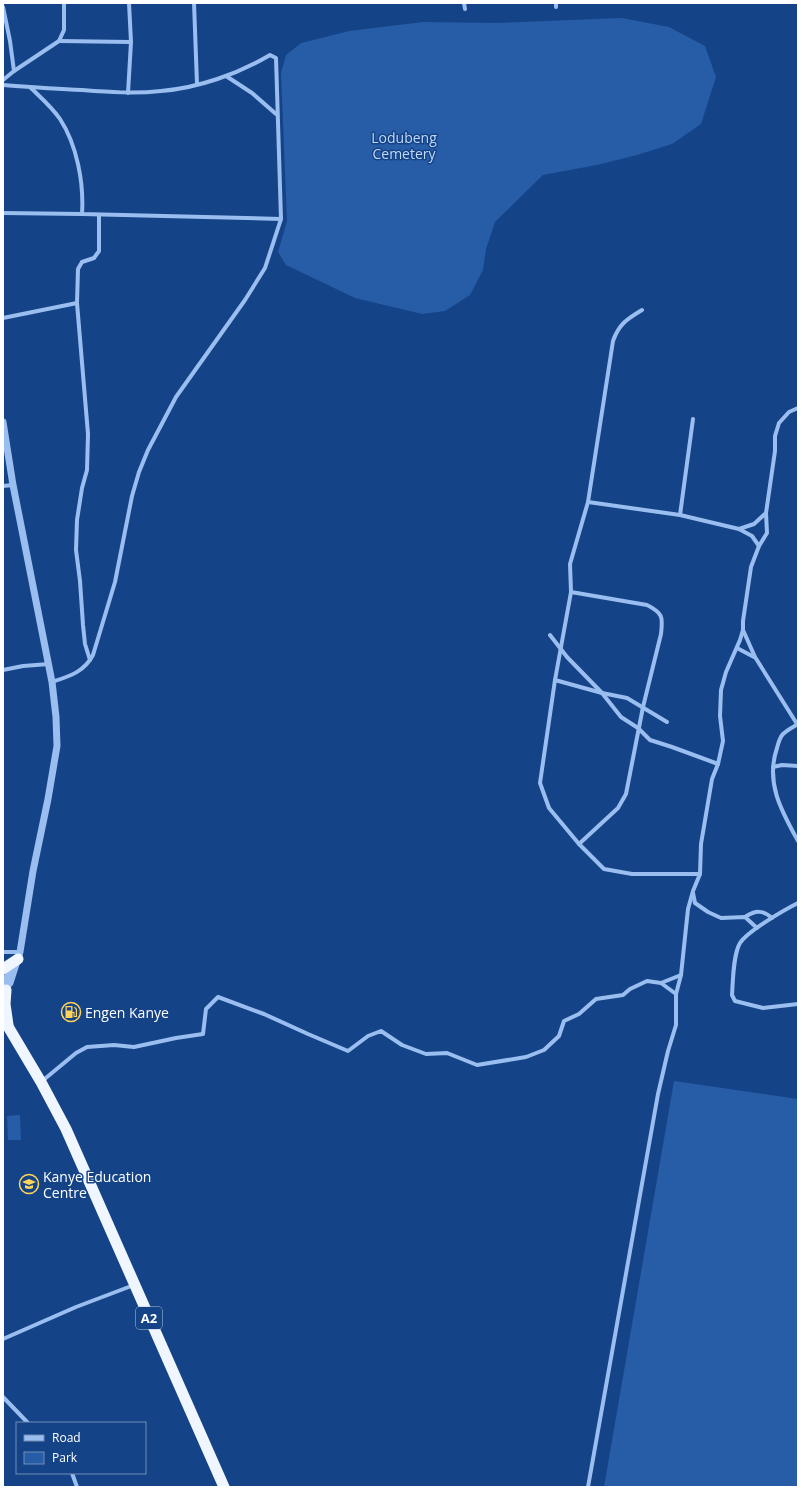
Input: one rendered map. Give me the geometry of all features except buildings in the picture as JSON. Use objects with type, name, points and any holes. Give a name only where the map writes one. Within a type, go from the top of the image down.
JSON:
[{"type":"highway","points":[[3,969],[18,959]]},
{"type":"highway","points":[[4,987],[5,1025]]},
{"type":"highway","name":"A2","points":[[5,1025],[41,1082],[66,1129],[224,1487]]},
{"type":"highway","name":"A2","points":[[5,1025],[63,1134],[75,1150]]},
{"type":"street","points":[[3,80],[59,41],[64,30],[64,3]]},
{"type":"street","points":[[128,93],[131,42],[129,3]]},
{"type":"street","points":[[194,3],[197,84]]},
{"type":"street","points":[[464,3],[465,8]]},
{"type":"street","points":[[3,7],[14,71]]},
{"type":"street","points":[[59,41],[131,42]]},
{"type":"street","points":[[3,85],[128,93],[169,90],[226,76],[256,64],[270,56],[276,58],[276,114],[281,219],[277,233],[264,268],[245,300],[176,397],[148,450],[139,472],[132,496],[115,582],[96,648],[90,660],[78,672],[52,682]]},
{"type":"street","points":[[226,76],[252,93],[276,114]]},
{"type":"street","points":[[30,87],[61,120],[76,152],[79,167],[82,214]]},
{"type":"street","points":[[3,212],[281,219]]},
{"type":"street","points":[[90,660],[84,638],[76,550],[78,514],[82,488],[87,470],[88,434],[78,303],[79,266],[85,260],[94,258],[99,251],[99,215]]},
{"type":"street","points":[[3,318],[78,303]]},
{"type":"street","points":[[642,310],[629,318],[617,329],[613,341],[588,502],[570,564],[571,592],[555,680],[540,783],[549,808],[579,844],[604,869],[632,874],[700,874]]},
{"type":"street","points":[[588,1487],[658,1094],[676,1025],[676,994],[681,976],[688,909],[700,874],[701,844],[712,779],[718,764],[723,741],[720,716],[721,690],[726,672],[743,630],[751,567],[759,546],[767,534],[766,513],[775,451],[775,436],[779,423],[789,412],[798,408]]},
{"type":"street","points":[[680,515],[692,419]]},
{"type":"street","points":[[3,422],[13,485],[52,682],[56,717],[57,746],[18,959],[10,983],[4,987]]},
{"type":"street","points":[[3,486],[13,485]]},
{"type":"street","points":[[588,502],[680,515],[739,529],[752,536],[759,546]]},
{"type":"street","points":[[739,529],[754,524],[766,513]]},
{"type":"street","points":[[571,592],[641,604],[657,610],[662,617],[662,634],[638,728],[626,794],[618,808],[579,844]]},
{"type":"street","points":[[743,630],[755,657],[798,724],[782,735],[775,755],[773,767],[773,789],[785,818],[798,841]]},
{"type":"street","points":[[550,635],[567,657],[602,693],[621,717],[638,728],[650,740],[718,764]]},
{"type":"street","points":[[737,648],[755,657]]},
{"type":"street","points":[[3,670],[23,666],[48,664]]},
{"type":"street","points":[[555,680],[602,693],[627,698],[667,722]]},
{"type":"street","points":[[773,767],[782,765],[798,766]]},
{"type":"street","points":[[693,891],[695,903],[708,912],[721,918],[745,917],[752,912],[765,912],[772,918]]},
{"type":"street","points":[[688,909],[695,903]]},
{"type":"street","points":[[798,903],[757,928],[740,943],[736,953],[732,990],[732,995],[735,1001],[763,1008],[798,1004]]},
{"type":"street","points":[[745,917],[757,928]]},
{"type":"street","points":[[3,952],[18,959]]},
{"type":"street","points":[[41,1082],[76,1053],[87,1048],[114,1045],[134,1047],[203,1034],[206,1009],[218,997],[264,1014],[348,1051],[368,1036],[381,1031],[402,1045],[426,1054],[447,1053],[477,1065],[526,1057],[544,1050],[559,1036],[564,1021],[579,1014],[596,999],[623,996],[630,989],[647,981],[661,983],[681,976]]},
{"type":"street","points":[[661,983],[676,994]]},
{"type":"street","points":[[3,1339],[61,1313],[134,1284]]},
{"type":"street","points":[[3,1397],[27,1422]]},
{"type":"street","points":[[72,1474],[78,1487]]},
{"type":"green space","name":"Lodubeng Cemetery","points":[[622,18],[669,27],[705,46],[716,77],[701,124],[672,144],[597,165],[543,175],[495,222],[486,249],[483,270],[470,295],[445,311],[422,314],[355,298],[286,265],[278,252],[287,221],[281,73],[286,55],[301,43],[349,31],[423,22],[498,23]]},
{"type":"green space","points":[[674,1081],[798,1099],[798,1487],[604,1487]]},
{"type":"green space","points":[[20,1115],[21,1140],[8,1140],[7,1116]]},
{"type":"place","name":"Engen Kanye","points":[[71,1012]]},
{"type":"place","name":"Kanye Education Centre","points":[[29,1184]]}]
